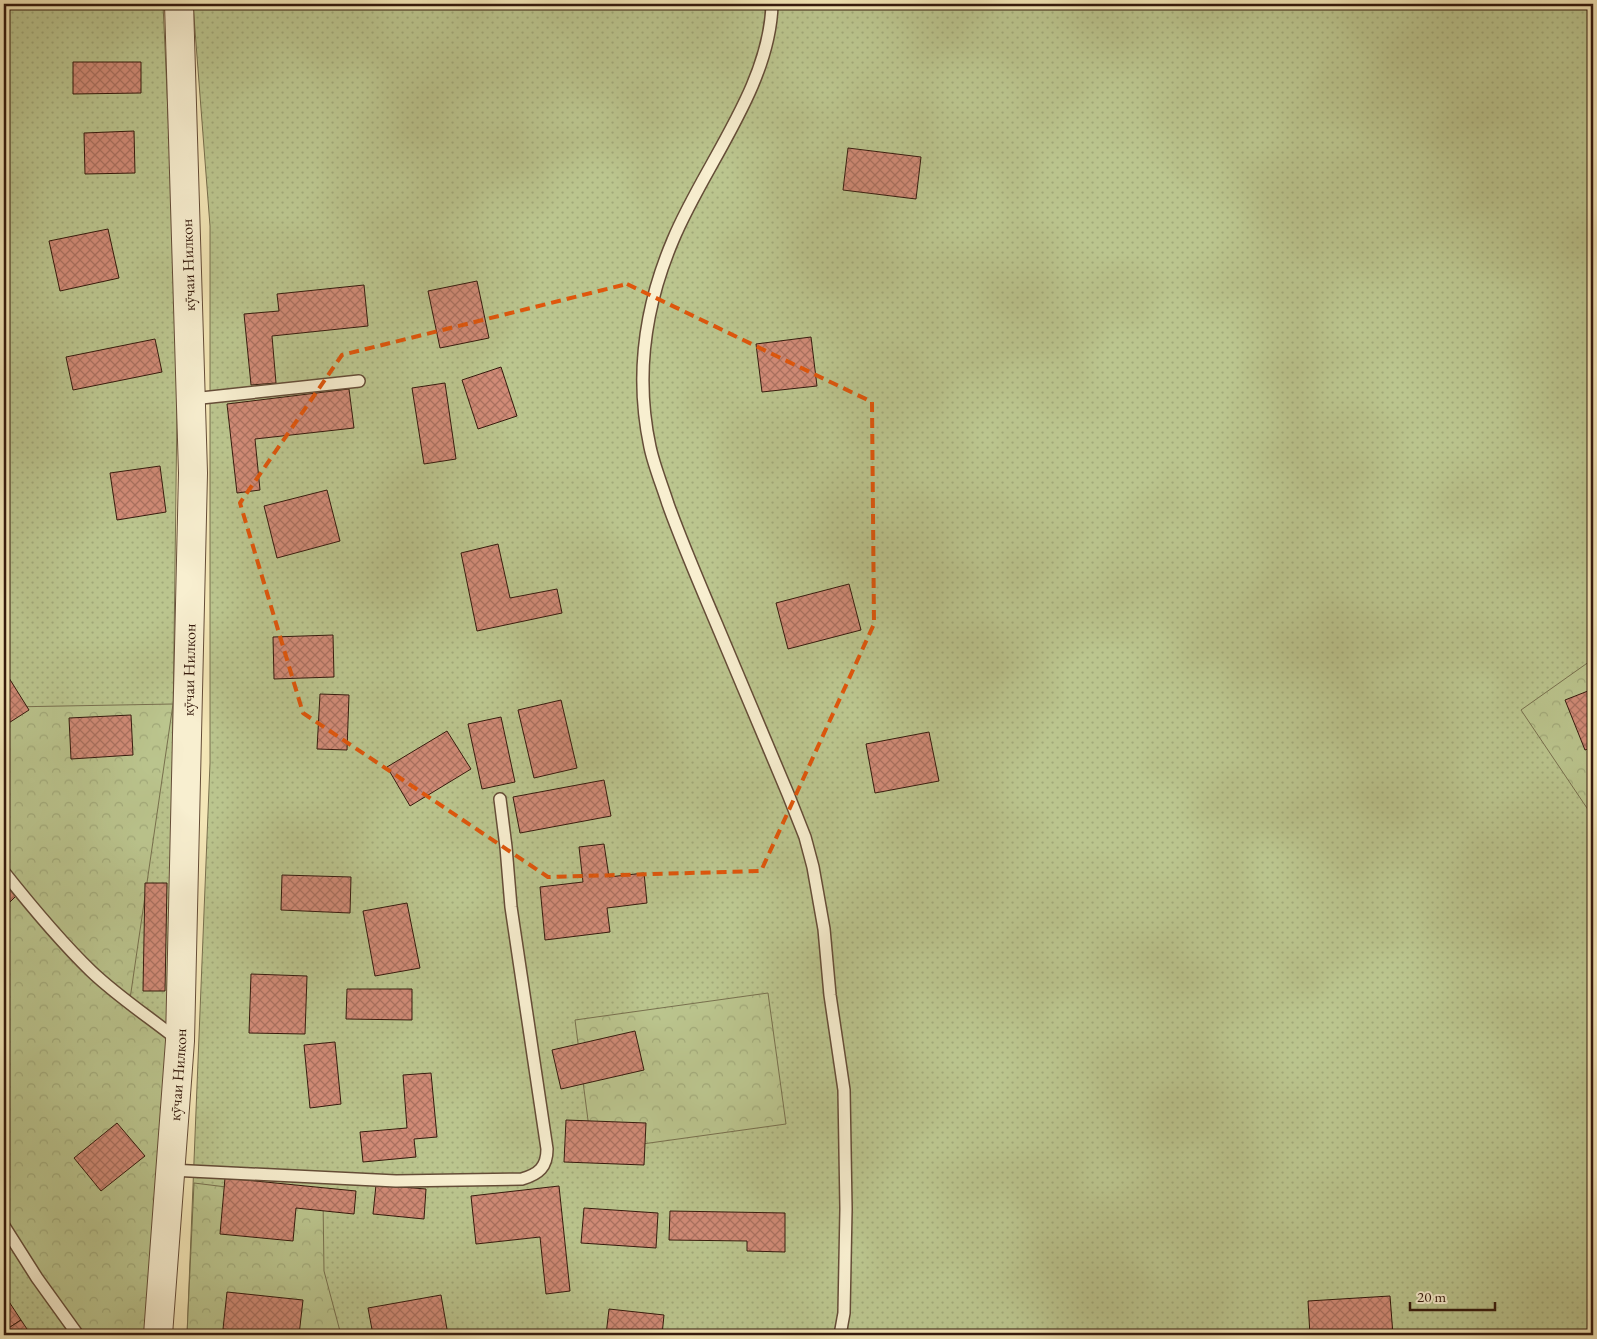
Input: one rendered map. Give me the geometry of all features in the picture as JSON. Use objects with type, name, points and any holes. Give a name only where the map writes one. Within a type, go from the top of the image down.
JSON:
[{"type":"street","name":"кӯчаи Нилкон","points":[[158,1335],[180,1041],[193,473],[179,4]]},
{"type":"lane","points":[[772,4],[772,25],[762,59],[740,110],[705,174],[673,239],[655,288],[644,350],[644,402],[650,448],[672,516],[788,794],[805,837],[814,867],[824,929],[830,995],[844,1090],[846,1228],[844,1313],[840,1335]]},
{"type":"lane","points":[[192,398],[358,381]]},
{"type":"lane","points":[[170,1170],[396,1181],[522,1179],[533,1176],[541,1171],[546,1164],[547,1149],[511,907],[500,799]]},
{"type":"lane","points":[[4,872],[65,945],[91,971],[180,1041]]},
{"type":"lane","points":[[4,1226],[37,1278],[78,1335]]},
{"type":"highlighted area","points":[[627,284],[872,402],[874,624],[761,871],[548,877],[303,713],[240,503],[342,355]]},
{"type":"green space","points":[[4,4],[163,4],[178,332],[169,1037],[145,1335],[4,1335]]},
{"type":"green space","points":[[193,4],[1593,4],[1593,1335],[187,1335],[210,763],[210,226]]},
{"type":"green space","points":[[1593,659],[1593,817],[1521,710]]},
{"type":"green space","points":[[173,704],[129,1006],[169,1037],[145,1335],[76,1335],[4,1227],[4,714],[9,707]]},
{"type":"green space","points":[[768,993],[786,1124],[592,1151],[575,1020]]},
{"type":"green space","points":[[194,1183],[323,1199],[324,1271],[341,1335],[187,1335]]},
{"type":"building","points":[[73,62],[141,62],[141,93],[73,94]]},
{"type":"building","points":[[134,131],[135,173],[85,174],[84,133]]},
{"type":"building","points":[[848,148],[921,157],[916,199],[843,190]]},
{"type":"building","points":[[108,229],[119,278],[60,291],[49,241]]},
{"type":"building","points":[[477,281],[489,338],[440,348],[428,291]]},
{"type":"building","points":[[364,285],[368,326],[272,336],[276,383],[251,385],[244,314],[279,311],[277,294]]},
{"type":"building","points":[[811,337],[817,386],[762,392],[756,344]]},
{"type":"building","points":[[155,339],[162,372],[73,390],[66,357]]},
{"type":"building","points":[[501,367],[517,416],[478,429],[462,380]]},
{"type":"building","points":[[445,383],[456,459],[424,464],[412,388]]},
{"type":"building","points":[[349,389],[354,428],[255,439],[260,490],[237,493],[227,404]]},
{"type":"building","points":[[160,466],[166,512],[117,520],[110,473]]},
{"type":"building","points":[[327,490],[340,541],[277,558],[264,506]]},
{"type":"building","points":[[498,544],[510,598],[557,589],[562,613],[477,631],[461,553]]},
{"type":"building","points":[[849,584],[861,630],[788,649],[776,603]]},
{"type":"building","points":[[333,635],[334,677],[274,679],[273,637]]},
{"type":"building","points":[[4,670],[29,710],[4,726]]},
{"type":"building","points":[[1593,689],[1593,747],[1585,750],[1565,700]]},
{"type":"building","points":[[320,694],[349,695],[347,750],[317,749]]},
{"type":"building","points":[[561,700],[577,768],[534,778],[518,710]]},
{"type":"building","points":[[131,715],[133,755],[71,759],[69,718]]},
{"type":"building","points":[[501,717],[515,782],[482,789],[468,724]]},
{"type":"building","points":[[447,731],[471,769],[410,806],[387,767]]},
{"type":"building","points":[[929,732],[939,781],[875,793],[866,744]]},
{"type":"building","points":[[604,780],[611,816],[520,833],[513,797]]},
{"type":"building","points":[[604,844],[609,877],[644,873],[647,903],[607,908],[610,932],[545,940],[540,887],[583,882],[579,847]]},
{"type":"building","points":[[282,875],[351,877],[350,913],[281,910]]},
{"type":"building","points":[[4,883],[16,896],[4,908]]},
{"type":"building","points":[[145,883],[167,883],[165,991],[143,991]]},
{"type":"building","points":[[407,903],[420,968],[375,976],[363,911]]},
{"type":"building","points":[[251,974],[307,976],[305,1034],[249,1033]]},
{"type":"building","points":[[347,989],[412,989],[412,1020],[346,1019]]},
{"type":"building","points":[[635,1031],[644,1070],[561,1089],[552,1050]]},
{"type":"building","points":[[335,1042],[341,1104],[310,1108],[304,1045]]},
{"type":"building","points":[[431,1073],[437,1137],[414,1139],[416,1157],[363,1162],[360,1132],[407,1128],[403,1075]]},
{"type":"building","points":[[566,1120],[646,1123],[644,1165],[564,1162]]},
{"type":"building","points":[[117,1123],[145,1156],[101,1191],[74,1158]]},
{"type":"building","points":[[225,1178],[356,1191],[354,1214],[296,1208],[293,1241],[220,1234]]},
{"type":"building","points":[[376,1185],[426,1189],[424,1219],[373,1214]]},
{"type":"building","points":[[559,1186],[570,1291],[546,1294],[540,1237],[476,1244],[471,1196]]},
{"type":"building","points":[[584,1208],[658,1213],[656,1248],[581,1243]]},
{"type":"building","points":[[670,1211],[785,1213],[785,1252],[747,1251],[747,1241],[669,1240]]},
{"type":"building","points":[[227,1292],[303,1300],[299,1335],[278,1335],[223,1329]]},
{"type":"building","points":[[4,1294],[21,1320],[4,1331]]},
{"type":"building","points":[[441,1295],[448,1335],[373,1335],[368,1308]]},
{"type":"building","points":[[1390,1296],[1393,1335],[1310,1335],[1308,1301]]},
{"type":"building","points":[[609,1309],[664,1315],[662,1335],[606,1335]]},
{"type":"building","points":[[21,1320],[31,1335],[4,1335],[4,1331]]}]
